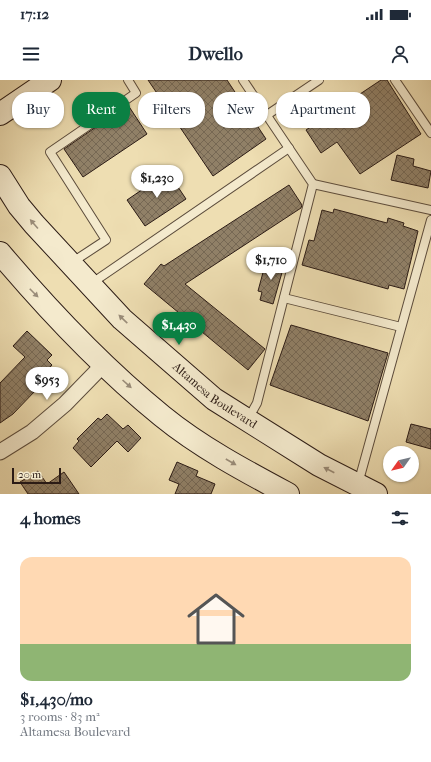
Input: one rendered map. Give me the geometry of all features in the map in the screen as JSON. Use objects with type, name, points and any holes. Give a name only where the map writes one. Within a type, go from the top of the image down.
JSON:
[{"type":"main road","points":[[0,114],[39,83]]},
{"type":"main road","name":"Altamesa Boulevard","points":[[0,176],[19,206],[34,224],[122,319],[214,399],[319,465],[367,489]]},
{"type":"main road","points":[[6,264],[104,364],[162,416],[201,444],[275,491]]},
{"type":"street","points":[[0,452],[38,427],[65,404],[104,364]]},
{"type":"lane","points":[[71,264],[106,240],[50,152],[136,93],[128,80]]},
{"type":"lane","points":[[243,80],[251,92]]},
{"type":"lane","points":[[268,114],[319,80]]},
{"type":"lane","points":[[395,80],[430,131]]},
{"type":"lane","points":[[268,117],[313,184],[431,210]]},
{"type":"lane","points":[[90,284],[288,148]]},
{"type":"lane","points":[[247,420],[257,404],[313,184]]},
{"type":"lane","points":[[367,489],[401,327],[431,220]]},
{"type":"lane","points":[[284,298],[401,327]]},
{"type":"building","points":[[148,80],[227,80],[235,92],[213,92],[213,128],[259,128],[266,139],[213,176],[180,128],[205,128],[205,92],[156,92]]},
{"type":"building","points":[[381,80],[387,80],[421,134],[360,174],[337,142],[321,153],[306,130],[309,128],[370,128],[370,92],[363,92]]},
{"type":"building","points":[[130,108],[138,120],[138,128],[143,128],[147,134],[83,177],[64,149],[95,128],[130,128]]},
{"type":"building","points":[[397,155],[414,159],[413,166],[431,171],[428,188],[391,180]]},
{"type":"building","points":[[168,172],[186,199],[145,226],[127,200]]},
{"type":"building","points":[[289,185],[302,205],[301,208],[185,284],[265,349],[248,370],[144,284],[161,264],[164,266]]},
{"type":"building","points":[[334,209],[387,223],[388,218],[404,223],[403,226],[418,231],[404,289],[389,285],[388,289],[302,265],[309,240],[314,241],[322,210],[333,213]]},
{"type":"building","points":[[272,258],[285,262],[273,304],[260,300],[262,292],[258,291],[265,265],[269,267]]},
{"type":"building","points":[[291,325],[388,353],[368,421],[270,385]]},
{"type":"building","points":[[27,331],[52,355],[47,360],[52,365],[33,388],[36,390],[13,414],[0,423],[0,383],[25,357],[13,346]]},
{"type":"building","points":[[107,414],[123,429],[128,425],[141,438],[128,452],[117,441],[91,467],[73,448],[79,441],[77,439],[98,418],[101,420]]},
{"type":"building","points":[[411,424],[431,429],[431,449],[406,442]]},
{"type":"building","points":[[177,462],[198,471],[196,476],[215,484],[211,494],[175,494],[179,484],[169,480]]},
{"type":"building","points":[[38,471],[47,484],[64,472],[79,494],[28,494],[20,482]]}]
